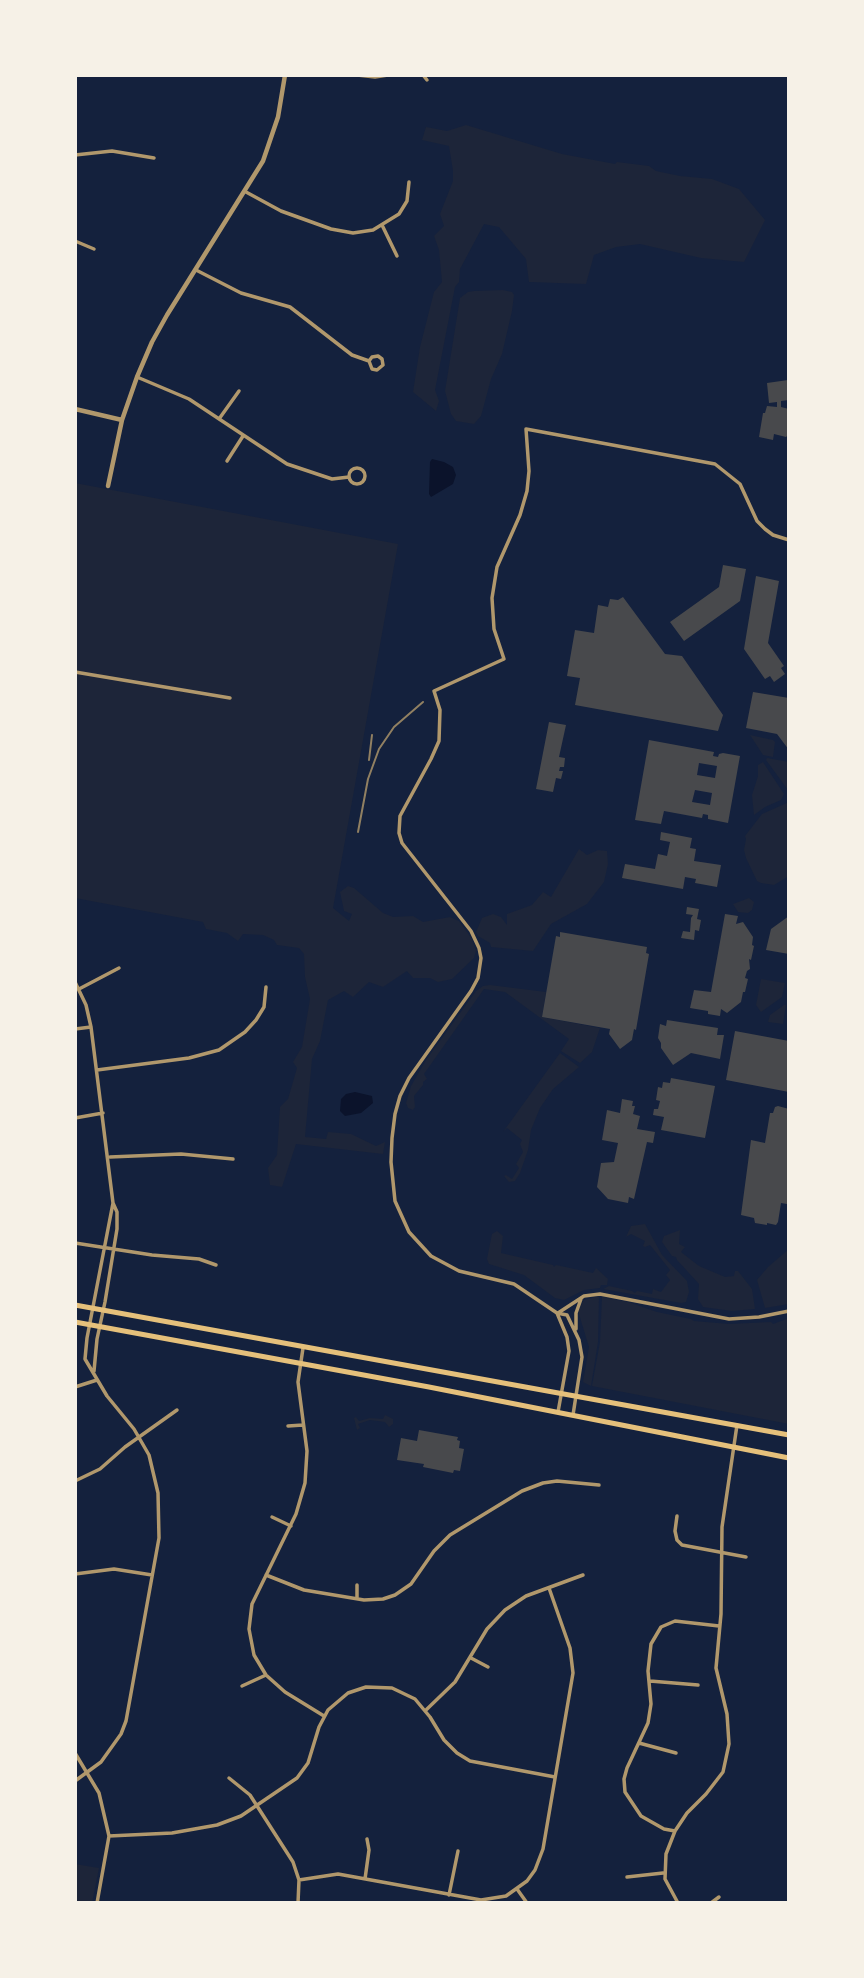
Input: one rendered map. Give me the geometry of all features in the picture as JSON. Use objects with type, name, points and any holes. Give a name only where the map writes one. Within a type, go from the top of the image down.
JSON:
[{"type":"main road","points":[[75,1305],[789,1435]]},
{"type":"main road","points":[[75,1322],[789,1458]]},
{"type":"street","points":[[108,486],[122,420],[152,342],[263,161],[272,138],[285,75]]},
{"type":"street","points":[[358,75],[388,75]]},
{"type":"street","points":[[423,75],[427,80]]},
{"type":"street","points":[[75,155],[112,150],[154,158]]},
{"type":"street","points":[[246,192],[281,211],[341,232],[362,233],[382,225],[402,210],[407,201],[409,182]]},
{"type":"street","points":[[382,225],[397,256]]},
{"type":"street","points":[[75,241],[94,249]]},
{"type":"street","points":[[196,270],[241,293],[290,307],[352,355],[369,361]]},
{"type":"street","points":[[378,356],[383,365],[374,370],[369,361],[378,356]]},
{"type":"street","points":[[137,377],[189,399],[275,457],[302,471],[332,479],[349,477]]},
{"type":"street","points":[[219,419],[239,391]]},
{"type":"street","points":[[75,410],[122,420]]},
{"type":"street","points":[[576,1332],[567,1315],[557,1313],[514,1284],[459,1270],[431,1256],[408,1233],[395,1201],[391,1162],[392,1138],[400,1096],[471,991],[480,967],[479,948],[475,939],[408,852],[399,833],[400,816],[439,741],[440,710],[434,691],[504,659],[494,629],[492,598],[498,567],[527,491],[529,471],[526,429],[715,464],[740,484],[757,521],[773,535],[789,540]]},
{"type":"street","points":[[227,461],[243,436]]},
{"type":"street","points":[[356,467],[362,468],[366,474],[359,484],[352,483],[349,477],[350,471],[356,467]]},
{"type":"street","points":[[75,672],[230,698]]},
{"type":"street","points":[[79,989],[120,968]]},
{"type":"street","points":[[75,982],[86,1005],[91,1027],[113,1203],[85,1359],[87,1366],[94,1371]]},
{"type":"street","points":[[97,1070],[189,1058],[219,1050],[245,1032],[256,1020],[264,1007],[266,987]]},
{"type":"street","points":[[75,1029],[91,1027]]},
{"type":"street","points":[[75,1118],[103,1113]]},
{"type":"street","points":[[108,1157],[181,1154],[233,1159]]},
{"type":"street","points":[[75,1782],[89,1773],[111,1750],[126,1721],[159,1538],[158,1493],[151,1462],[139,1437],[107,1396],[94,1371],[99,1327],[114,1249],[117,1212],[113,1203]]},
{"type":"street","points":[[75,1243],[199,1259],[216,1265]]},
{"type":"street","points":[[557,1313],[582,1297],[600,1294],[729,1319],[789,1311]]},
{"type":"street","points":[[573,1415],[582,1357],[576,1332],[576,1313],[582,1297]]},
{"type":"street","points":[[557,1313],[567,1337],[569,1351],[558,1412]]},
{"type":"street","points":[[303,1348],[299,1363],[298,1395],[307,1451],[305,1483],[291,1526],[252,1604],[249,1623],[254,1655],[265,1675],[285,1692],[324,1716]]},
{"type":"street","points":[[75,1387],[97,1380]]},
{"type":"street","points":[[75,1481],[100,1469],[177,1410]]},
{"type":"street","points":[[678,1903],[668,1889],[663,1873],[666,1854],[675,1831],[687,1813],[723,1772],[729,1744],[727,1714],[716,1668],[721,1553],[737,1425]]},
{"type":"street","points":[[288,1426],[303,1426]]},
{"type":"street","points":[[266,1575],[296,1588],[357,1600],[376,1600],[400,1591],[415,1579],[434,1551],[461,1526],[529,1488],[557,1480],[599,1485]]},
{"type":"street","points":[[677,1516],[675,1531],[677,1540],[682,1545],[746,1558]]},
{"type":"street","points":[[272,1517],[291,1526]]},
{"type":"street","points":[[75,1574],[114,1569],[152,1575]]},
{"type":"street","points":[[426,1711],[456,1682],[488,1629],[505,1610],[526,1596],[583,1576]]},
{"type":"street","points":[[357,1600],[358,1585]]},
{"type":"street","points":[[299,1880],[331,1874],[487,1900],[506,1896],[527,1881],[540,1859],[572,1680],[569,1642],[549,1588]]},
{"type":"street","points":[[675,1831],[664,1829],[641,1816],[625,1792],[627,1768],[649,1723],[651,1704],[648,1671],[651,1644],[654,1634],[661,1627],[675,1621],[719,1626]]},
{"type":"street","points":[[471,1658],[488,1667]]},
{"type":"street","points":[[242,1686],[265,1675]]},
{"type":"street","points":[[650,1681],[698,1685]]},
{"type":"street","points":[[109,1836],[172,1833],[211,1827],[257,1806],[301,1774],[311,1757],[324,1716],[337,1701],[348,1693],[372,1686],[385,1686],[415,1699],[444,1740],[457,1754],[470,1761],[555,1777]]},
{"type":"street","points":[[639,1743],[676,1753]]},
{"type":"street","points":[[75,1753],[89,1773],[102,1802],[109,1836],[97,1903]]},
{"type":"street","points":[[229,1778],[246,1790],[293,1862],[299,1880],[298,1903]]},
{"type":"street","points":[[365,1879],[369,1850],[367,1839]]},
{"type":"street","points":[[449,1895],[458,1851]]},
{"type":"street","points":[[626,1877],[663,1873]]},
{"type":"street","points":[[517,1889],[527,1903]]},
{"type":"street","points":[[711,1903],[719,1897]]},
{"type":"shaded area","points":[[466,125],[562,154],[615,164],[617,162],[649,166],[656,171],[680,176],[712,179],[739,189],[765,220],[744,262],[701,258],[640,244],[616,247],[594,255],[586,284],[529,282],[526,259],[499,227],[484,224],[460,269],[459,282],[455,287],[435,390],[439,401],[436,411],[413,392],[420,347],[434,292],[442,282],[439,250],[434,236],[444,226],[440,214],[453,181],[453,171],[449,146],[422,140],[426,127],[447,131]]},
{"type":"shaded area","points":[[503,290],[514,295],[512,311],[502,354],[491,379],[481,416],[474,424],[456,421],[451,414],[445,391],[460,298],[468,292]]},
{"type":"shaded area","points":[[432,459],[453,467],[456,475],[453,484],[431,497],[429,494]]},
{"type":"shaded area","points":[[75,483],[398,544],[333,908],[349,921],[352,914],[344,911],[340,892],[348,886],[383,913],[393,917],[413,916],[423,922],[450,917],[459,921],[472,939],[476,951],[474,958],[452,979],[438,982],[430,978],[413,978],[407,971],[383,987],[369,982],[353,997],[344,991],[328,1000],[320,1041],[312,1059],[305,1137],[326,1139],[328,1132],[351,1134],[376,1146],[385,1142],[383,1154],[296,1144],[282,1187],[270,1185],[268,1168],[277,1155],[280,1107],[288,1099],[297,1068],[293,1062],[302,1047],[310,999],[304,954],[299,948],[277,945],[274,940],[263,935],[243,934],[238,941],[227,933],[206,929],[203,922],[75,898]]},
{"type":"shaded area","points":[[750,735],[773,740],[773,757],[763,755]]},
{"type":"shaded area","points":[[766,760],[789,762],[788,790]]},
{"type":"shaded area","points":[[763,762],[784,794],[781,800],[754,815],[752,795],[758,776],[758,765]]},
{"type":"shaded area","points":[[789,802],[789,876],[774,885],[761,883],[757,881],[746,858],[745,836],[762,814]]},
{"type":"shaded area","points":[[579,849],[587,855],[598,850],[607,851],[608,864],[604,882],[587,904],[551,924],[533,951],[491,947],[490,943],[478,936],[476,932],[482,918],[493,914],[501,917],[507,925],[507,914],[532,905],[543,892],[551,897]]},
{"type":"shaded area","points":[[749,898],[754,902],[752,910],[748,913],[738,912],[733,904]]},
{"type":"shaded area","points":[[761,979],[785,983],[782,997],[761,1012],[756,1005]]},
{"type":"shaded area","points":[[490,985],[546,992],[542,1017],[600,1028],[592,1052],[580,1063],[561,1051],[569,1039],[505,992],[484,989],[424,1074],[427,1079],[414,1096],[415,1107],[413,1110],[408,1108],[406,1103],[411,1086],[426,1060],[476,991]]},
{"type":"shaded area","points":[[784,1005],[783,1024],[768,1022],[770,1015]]},
{"type":"shaded area","points":[[560,1053],[579,1067],[553,1089],[540,1108],[531,1130],[520,1173],[515,1181],[509,1182],[504,1176],[512,1179],[519,1168],[516,1164],[523,1152],[520,1144],[522,1140],[507,1128],[503,1132]]},
{"type":"shaded area","points":[[355,1092],[372,1096],[373,1103],[361,1113],[345,1116],[340,1111],[341,1099],[346,1094]]},
{"type":"shaded area","points":[[645,1224],[662,1255],[687,1281],[689,1292],[686,1302],[603,1289],[609,1286],[635,1293],[637,1291],[652,1294],[653,1289],[661,1292],[670,1280],[666,1275],[670,1270],[650,1245],[643,1246],[645,1241],[631,1234],[626,1237],[631,1226]]},
{"type":"shaded area","points":[[680,1230],[679,1244],[685,1247],[681,1252],[699,1266],[725,1277],[734,1276],[735,1271],[738,1271],[752,1289],[755,1309],[732,1311],[703,1307],[698,1299],[699,1284],[662,1242],[664,1236]]},
{"type":"shaded area","points":[[497,1231],[503,1236],[501,1253],[554,1267],[556,1265],[593,1273],[596,1268],[608,1279],[607,1285],[584,1290],[564,1300],[555,1298],[524,1275],[489,1264],[487,1259],[492,1234]]},
{"type":"shaded area","points":[[789,1249],[789,1304],[765,1308],[757,1280]]},
{"type":"shaded area","points":[[599,1296],[598,1342],[591,1386],[583,1382],[589,1347],[578,1311],[584,1300]]},
{"type":"shaded area","points":[[602,1297],[694,1321],[773,1324],[789,1318],[789,1424],[592,1386],[600,1342]]},
{"type":"shaded area","points":[[385,1415],[393,1419],[393,1424],[389,1427],[385,1422],[370,1420],[358,1424],[360,1428],[357,1430],[354,1418],[359,1421],[370,1418],[383,1419]]},
{"type":"shaded area","points":[[75,1864],[99,1868],[92,1903],[75,1902]]},
{"type":"building","points":[[788,380],[789,400],[781,401],[781,407],[789,409],[789,434],[786,437],[774,434],[773,440],[759,437],[763,413],[767,406],[777,407],[777,402],[769,403],[767,383]]},
{"type":"building","points":[[723,565],[746,569],[740,601],[684,641],[670,622],[719,587]]},
{"type":"building","points":[[756,576],[779,581],[768,643],[784,666],[781,668],[785,674],[774,682],[770,676],[765,679],[744,649]]},
{"type":"building","points":[[623,597],[665,654],[682,656],[723,715],[718,731],[575,705],[580,678],[567,676],[575,630],[594,633],[598,605],[608,607],[610,599],[618,600]]},
{"type":"building","points":[[753,692],[789,698],[789,750],[777,734],[746,728]]},
{"type":"building","points":[[549,722],[566,725],[559,757],[565,758],[564,767],[560,767],[559,771],[563,771],[561,779],[556,778],[553,792],[536,789]]},
{"type":"building","points":[[649,740],[714,752],[713,756],[718,757],[723,753],[740,756],[728,823],[708,819],[708,815],[703,814],[702,818],[664,811],[661,824],[635,820]],"holes":[[[699,763],[717,766],[715,778],[697,775]],[[695,790],[712,793],[710,805],[692,802]]]},
{"type":"building","points":[[661,832],[692,838],[690,848],[696,849],[694,861],[721,865],[717,887],[695,883],[696,879],[685,877],[683,889],[622,878],[625,864],[655,869],[658,854],[667,856],[670,842],[660,840]]},
{"type":"building","points":[[687,907],[699,909],[697,919],[701,920],[699,931],[695,930],[694,940],[681,938],[683,931],[690,932],[693,915],[686,914]]},
{"type":"building","points":[[725,914],[738,916],[736,924],[743,922],[753,937],[754,946],[741,1002],[727,1013],[721,1009],[720,1016],[690,1008],[694,990],[711,992]]},
{"type":"building","points":[[789,916],[789,954],[766,950],[771,929]]},
{"type":"building","points":[[560,932],[647,947],[646,953],[649,954],[636,1030],[634,1029],[632,1040],[620,1049],[609,1034],[610,1029],[542,1017],[556,936],[560,937]]},
{"type":"building","points":[[667,1020],[718,1028],[717,1035],[724,1035],[720,1059],[691,1053],[673,1065],[661,1048],[658,1038],[660,1024],[666,1026]]},
{"type":"building","points":[[735,1031],[789,1041],[789,1092],[726,1080]]},
{"type":"building","points":[[671,1078],[715,1086],[705,1138],[661,1130],[664,1117],[653,1115],[660,1101],[656,1100],[658,1087],[662,1088],[663,1082],[670,1083]]},
{"type":"building","points":[[622,1099],[633,1101],[633,1114],[640,1116],[637,1129],[655,1132],[653,1143],[647,1142],[634,1199],[629,1197],[628,1203],[608,1199],[597,1187],[601,1163],[614,1162],[618,1143],[602,1140],[607,1110],[620,1113]]},
{"type":"building","points":[[778,1106],[789,1109],[789,1192],[787,1204],[781,1203],[776,1225],[767,1225],[755,1223],[754,1218],[741,1215],[751,1140],[765,1143],[770,1113]]},
{"type":"building","points":[[419,1430],[458,1437],[459,1448],[464,1449],[460,1471],[454,1470],[453,1473],[423,1467],[424,1464],[397,1460],[401,1438],[417,1441]]},
{"type":"railway","points":[[358,832],[368,779],[379,749],[394,727],[423,702]]},
{"type":"railway","points":[[369,760],[372,735]]}]
